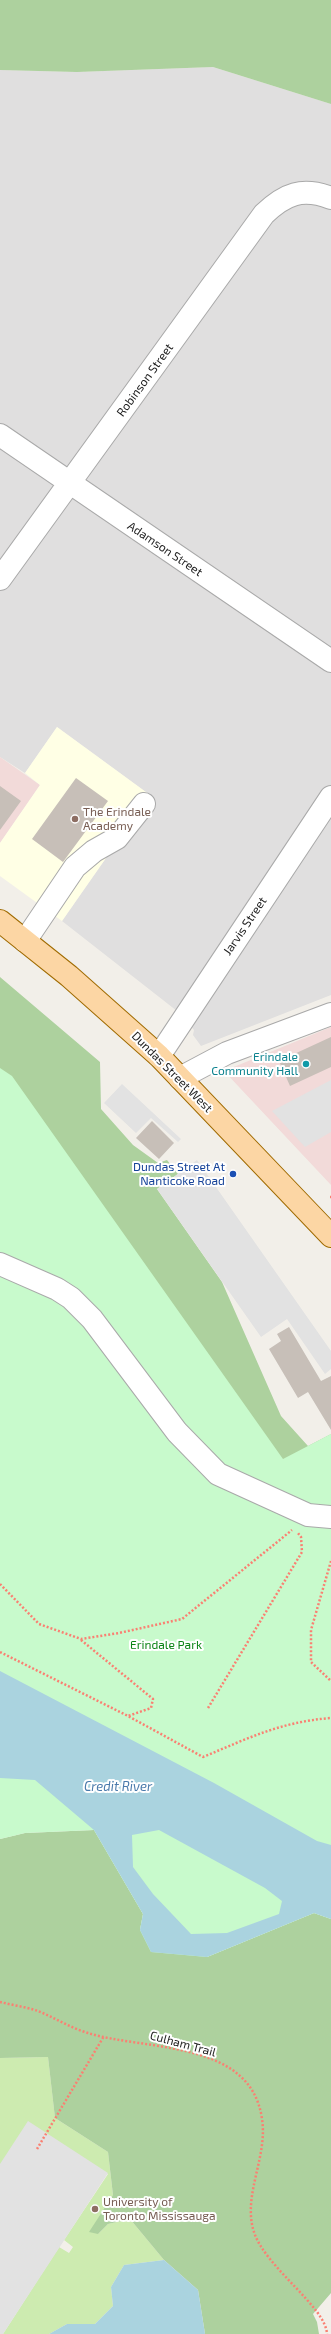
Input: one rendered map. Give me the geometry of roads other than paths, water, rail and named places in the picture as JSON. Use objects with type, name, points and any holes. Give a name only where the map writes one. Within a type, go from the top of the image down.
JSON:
[{"type":"main road","name":"Dundas Street West","points":[[0,922],[69,976],[159,1056],[331,1236]]},
{"type":"street","name":"Robinson Street","points":[[0,579],[264,214],[279,200],[298,192],[331,198]]},
{"type":"street","name":"Adamson Street","points":[[0,435],[331,661]]},
{"type":"street","name":"Jarvis Street","points":[[159,1056],[331,797]]},
{"type":"street","points":[[25,941],[75,867],[94,851],[117,838],[144,804]]},
{"type":"street","points":[[180,1078],[227,1053],[331,1014]]},
{"type":"street","points":[[0,1264],[57,1289],[71,1298],[92,1319],[177,1432],[218,1474],[308,1514],[331,1517]]},
{"type":"water","name":"Credit River","points":[[0,1671],[214,1783],[317,1841],[331,1845],[331,1919],[314,1913],[207,1957],[151,1952],[140,1930],[143,1914],[94,1830],[35,1780],[0,1778]],"holes":[[[159,1830],[265,1888],[282,1901],[279,1914],[227,1933],[191,1934],[153,1894],[133,1867],[132,1835]]]},
{"type":"water","points":[[164,2260],[198,2290],[205,2334],[49,2334],[67,2324],[95,2324],[113,2306],[111,2287],[124,2265]]},
{"type":"place","name":"The Erindale Academy","points":[[75,819]]},
{"type":"place","name":"Erindale Community Hall","points":[[306,1064]]},
{"type":"place","name":"Dundas Street At Nanticoke Road","points":[[233,1174]]},
{"type":"place","name":"University of Toronto Mississauga","points":[[95,2209]]},
{"type":"park label","name":"Erindale Park","points":[[166,1645]]}]
